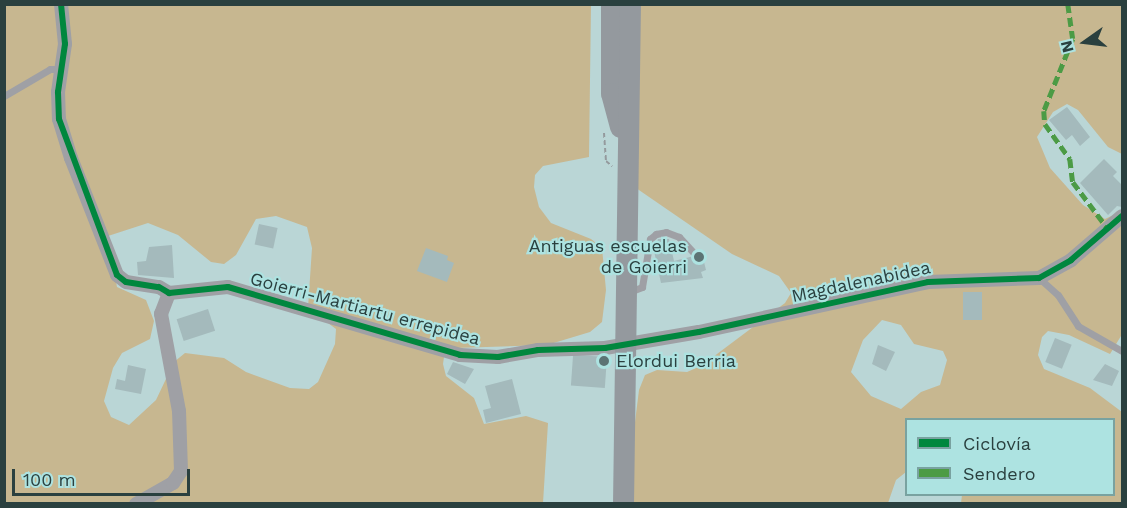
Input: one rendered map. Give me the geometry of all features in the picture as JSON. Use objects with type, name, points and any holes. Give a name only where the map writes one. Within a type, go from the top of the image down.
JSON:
[{"type":"main road","points":[[611,4],[611,93],[620,127]]},
{"type":"main road","points":[[617,4],[620,127],[625,204]]},
{"type":"main road","points":[[623,4],[629,52]]},
{"type":"main road","points":[[623,504],[625,204],[630,4]]},
{"type":"street","points":[[60,4],[65,44],[60,69],[59,119],[117,275],[126,282],[159,287],[169,293],[161,314],[179,411],[181,471],[173,483],[135,504]]},
{"type":"street","name":"Magdalenabidea","points":[[624,343],[699,333],[928,282],[1040,278],[1071,260],[1122,216]]},
{"type":"street","name":"Goierri-Martiartu errepidea","points":[[169,293],[228,287],[476,358],[538,350],[594,349],[624,343]]},
{"type":"lane","points":[[4,96],[50,69],[60,69]]},
{"type":"lane","points":[[624,292],[636,292],[642,287],[650,239],[656,234],[666,232],[679,237],[694,253]]},
{"type":"lane","points":[[1040,278],[1058,295],[1078,326],[1122,351]]},
{"type":"shaded area","points":[[4,5],[591,5],[589,157],[543,166],[535,175],[534,187],[539,207],[551,223],[591,239],[602,248],[606,290],[602,322],[590,332],[547,345],[455,348],[444,357],[443,364],[446,376],[474,398],[484,424],[526,416],[548,423],[543,503],[5,503]],"holes":[[[276,216],[307,227],[312,248],[308,308],[336,329],[335,344],[318,382],[309,389],[290,388],[246,372],[224,358],[185,353],[174,362],[156,400],[129,425],[111,417],[104,401],[113,368],[122,353],[150,339],[154,321],[146,300],[117,287],[108,236],[148,223],[178,235],[211,262],[224,264],[236,255],[256,219]]]},
{"type":"shaded area","points":[[637,5],[1122,5],[1122,154],[1108,147],[1078,110],[1067,104],[1053,112],[1037,137],[1050,168],[1083,205],[1105,219],[1122,211],[1121,336],[1110,354],[1069,335],[1048,331],[1042,337],[1038,355],[1044,369],[1090,388],[1122,412],[1122,503],[961,503],[962,496],[1115,496],[1115,418],[905,418],[905,473],[896,480],[888,503],[633,504],[631,454],[639,390],[645,375],[657,370],[687,372],[701,366],[785,303],[791,293],[779,276],[732,254],[636,188]],"holes":[[[882,320],[901,325],[914,344],[943,351],[947,360],[940,385],[921,392],[901,409],[871,396],[851,372],[863,340]]]},
{"type":"building","points":[[1067,107],[1090,137],[1080,146],[1072,135],[1066,140],[1049,120]]},
{"type":"building","points":[[1104,159],[1117,172],[1113,176],[1122,185],[1122,207],[1117,206],[1108,215],[1080,183]]},
{"type":"building","points":[[259,224],[278,228],[273,248],[255,245]]},
{"type":"building","name":"Antiguas escuelas de Goierri","points":[[658,239],[669,239],[674,261],[702,254],[706,270],[701,272],[703,278],[661,283],[654,251]]},
{"type":"building","points":[[172,245],[174,278],[138,275],[137,262],[146,261],[149,247]]},
{"type":"building","points":[[426,248],[448,256],[447,260],[454,263],[447,282],[417,271]]},
{"type":"building","points":[[963,292],[982,292],[982,320],[963,320]]},
{"type":"building","points":[[208,309],[215,331],[184,341],[177,319]]},
{"type":"building","points":[[1055,338],[1072,345],[1062,369],[1045,362]]},
{"type":"building","points":[[878,345],[895,352],[886,371],[872,364]]},
{"type":"building","points":[[573,355],[607,357],[605,388],[571,386]]},
{"type":"building","points":[[453,362],[474,369],[465,384],[447,374]]},
{"type":"building","points":[[1105,364],[1119,371],[1112,386],[1093,380]]},
{"type":"building","points":[[128,365],[146,369],[141,394],[115,389],[117,379],[125,381]]},
{"type":"building","points":[[512,379],[521,414],[486,423],[483,410],[491,408],[485,386]]},
{"type":"marked path","points":[[1068,4],[1073,39],[1044,111],[1045,124],[1070,159],[1073,182],[1109,230]]},
{"type":"cycle path","points":[[61,4],[65,44],[58,92],[59,119],[117,275],[126,282],[159,287],[169,293],[228,287],[460,355],[498,357],[538,350],[605,348],[699,332],[928,282],[1039,278],[1071,260],[1122,216]]},
{"type":"place","name":"Antiguas escuelas de Goierri","points":[[699,257]]},
{"type":"place","name":"Elordui Berria","points":[[604,361]]}]
